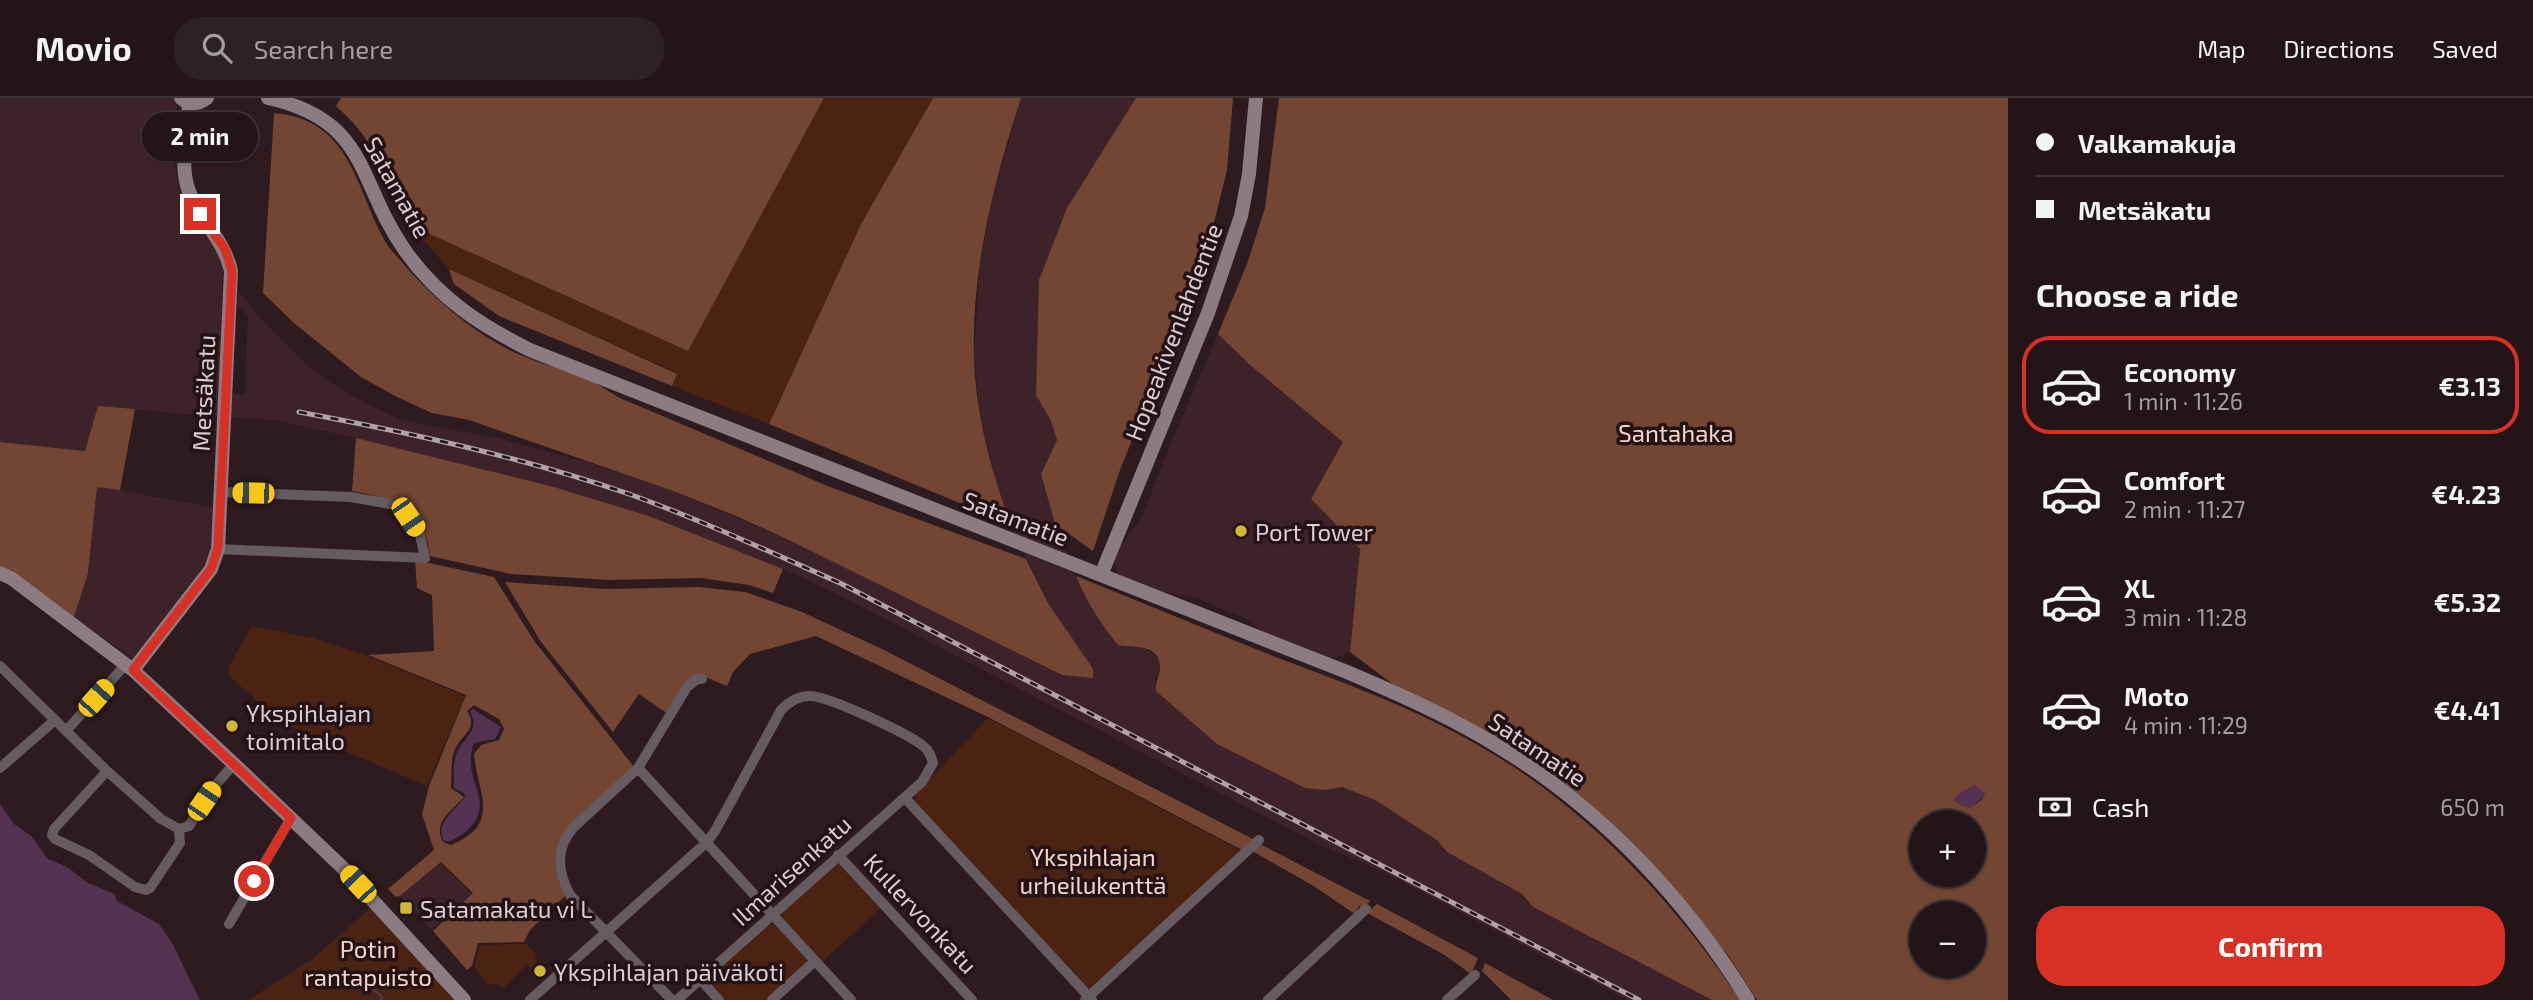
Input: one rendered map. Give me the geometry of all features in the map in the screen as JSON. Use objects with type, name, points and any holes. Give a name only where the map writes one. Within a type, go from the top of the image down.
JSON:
[{"type":"main road","points":[[185,101],[196,104],[207,98]]},
{"type":"main road","name":"Satamatie","points":[[268,98],[306,110],[321,118],[348,142],[365,169],[382,212],[407,253],[446,297],[481,324],[530,350],[1396,693],[1506,751],[1580,806],[1625,845],[1659,880],[1717,954],[1748,1000]]},
{"type":"main road","name":"Hopeakivenlahdentie","points":[[1101,575],[1208,313],[1238,227],[1249,174],[1256,98]]},
{"type":"main road","name":"Metsäkatu","points":[[129,667],[211,569],[218,548],[232,271],[225,249],[200,214],[186,183],[185,101]]},
{"type":"main road","points":[[0,573],[11,578],[129,667],[342,867],[464,1000]]},
{"type":"street","points":[[218,548],[425,558],[420,535],[396,505],[351,497],[220,492]]},
{"type":"street","points":[[0,666],[107,771],[161,819],[179,829],[190,826],[212,788],[234,764]]},
{"type":"street","name":"Metsäkatu","points":[[65,731],[129,667]]},
{"type":"street","points":[[675,1000],[570,895],[564,885],[559,853],[565,838],[638,768],[687,687],[697,679],[702,679]]},
{"type":"street","name":"Ilmarisenkatu","points":[[675,1000],[905,798],[931,769],[933,763],[929,751],[912,739],[830,701],[808,695],[797,698],[781,710],[706,843]]},
{"type":"street","points":[[0,768],[55,720]]},
{"type":"street","points":[[638,768],[851,1000]]},
{"type":"street","points":[[107,771],[54,829],[52,835],[55,839],[89,855],[141,890],[150,888],[180,843],[179,829]]},
{"type":"street","points":[[905,798],[1089,999],[1259,840]]},
{"type":"street","points":[[229,923],[291,818]]},
{"type":"street","points":[[530,1000],[706,843]]},
{"type":"street","name":"Kullervonkatu","points":[[838,855],[972,1000]]},
{"type":"street","points":[[1268,1000],[1366,909]]},
{"type":"street","points":[[772,1000],[815,961]]},
{"type":"street","points":[[1447,1000],[1475,975]]},
{"type":"street","points":[[700,979],[719,1000]]},
{"type":"shaded area","points":[[0,98],[173,98],[177,107],[175,168],[180,189],[187,209],[214,244],[223,269],[218,417],[99,406],[85,451],[0,442]]},
{"type":"shaded area","points":[[1021,98],[1136,98],[1036,395],[1051,421],[1057,440],[1041,474],[1055,524],[1083,592],[1127,646],[1138,645],[1155,654],[1160,664],[1155,680],[1174,706],[1217,744],[1305,788],[1325,790],[1342,787],[1375,800],[1437,840],[1447,852],[1522,894],[1533,907],[1712,1000],[1627,1000],[1380,870],[1322,846],[833,592],[650,516],[555,487],[356,438],[275,420],[225,417],[227,393],[245,394],[248,316],[231,298],[232,283],[254,311],[308,366],[370,406],[429,426],[494,437],[590,463],[676,492],[793,542],[1062,675],[1093,678],[1048,603],[1010,524],[990,464],[980,417],[974,353],[980,263],[991,205]]},
{"type":"shaded area","points":[[1218,334],[1249,364],[1343,442],[1311,499],[1360,549],[1350,652],[1329,660],[1267,634],[1244,618],[1196,598],[1155,590],[1120,576],[1116,571],[1118,549],[1142,517]]},
{"type":"shaded area","points":[[97,486],[216,508],[209,557],[132,658],[74,617],[88,573]]},
{"type":"shaded area","points":[[473,709],[501,727],[495,739],[474,743],[471,768],[479,811],[474,822],[457,838],[444,841],[444,823],[465,797],[464,793],[454,788],[454,766],[455,757],[472,729],[473,718],[470,712]]},
{"type":"shaded area","points":[[1975,785],[1986,794],[1971,808],[1953,800],[1960,793]]},
{"type":"shaded area","points":[[0,804],[14,824],[31,836],[48,859],[69,868],[86,882],[114,894],[117,901],[159,924],[172,943],[200,1000],[0,1000]]},
{"type":"shaded area","points":[[441,863],[472,894],[431,930],[400,896]]},
{"type":"green space","points":[[341,98],[824,98],[688,351],[410,225],[369,144],[336,106]]},
{"type":"green space","points":[[824,98],[933,98],[861,224],[769,424],[672,386],[677,373],[449,269],[410,225],[688,350]]},
{"type":"green space","points":[[933,98],[1021,98],[988,216],[976,298],[974,339],[975,380],[984,433],[1010,524],[769,424],[861,224]]},
{"type":"green space","points":[[1136,98],[1233,98],[1227,170],[1206,255],[1120,470],[1093,551],[1055,524],[1041,474],[1057,440],[1051,421],[1036,395],[1039,280],[1067,208]]},
{"type":"green space","name":"Santahaka","points":[[1279,98],[2008,98],[2008,1000],[1757,1000],[1730,958],[1668,882],[1608,823],[1398,688],[1350,652],[1360,549],[1311,499],[1343,442],[1249,364],[1218,334],[1247,264],[1265,208]],"holes":[[[1971,787],[1977,787],[1983,798],[1975,805],[1966,807],[1953,800]]]},
{"type":"green space","points":[[274,113],[301,119],[321,129],[337,144],[359,182],[388,246],[430,292],[471,327],[518,354],[588,379],[620,398],[830,487],[1026,559],[1048,603],[1093,669],[1093,678],[1062,675],[736,516],[676,492],[469,420],[432,413],[361,377],[294,323],[263,293]]},
{"type":"green space","points":[[449,269],[677,374],[672,386],[499,316],[454,284]]},
{"type":"green space","points":[[98,406],[135,409],[120,490],[97,487],[88,573],[74,617],[11,570],[0,566],[0,442],[85,451]]},
{"type":"green space","points":[[356,438],[554,487],[649,516],[783,569],[773,593],[749,585],[701,578],[609,580],[511,574],[430,556],[427,539],[414,516],[393,502],[352,491]]},
{"type":"green space","points":[[415,560],[494,577],[535,642],[635,768],[579,817],[562,837],[555,857],[565,896],[530,930],[524,942],[478,943],[472,966],[467,970],[433,931],[473,893],[441,862],[400,896],[396,897],[388,889],[434,850],[422,814],[429,786],[466,695],[368,655],[434,651],[432,595],[417,588]],"holes":[[[474,705],[499,719],[504,729],[499,740],[481,745],[474,754],[482,794],[482,817],[467,837],[451,845],[443,842],[440,835],[442,822],[464,797],[451,788],[452,758],[470,727],[467,711]]]},
{"type":"green space","points":[[1076,576],[1407,709],[1457,733],[1520,771],[1591,827],[1625,859],[1686,927],[1740,1000],[1712,1000],[1533,907],[1522,894],[1447,852],[1437,840],[1375,800],[1342,787],[1325,790],[1305,788],[1217,744],[1156,691],[1159,659],[1145,648],[1118,645],[1094,612]]},
{"type":"green space","points":[[505,582],[606,589],[699,587],[745,592],[802,612],[882,649],[1255,840],[1242,850],[986,716],[816,636],[750,654],[733,672],[727,686],[703,676],[668,714],[639,694],[613,732],[541,642]]},
{"type":"green space","points":[[252,626],[313,638],[362,654],[465,696],[427,786],[307,735],[271,715],[229,675],[229,666]]},
{"type":"green space","name":"Ykspihlajan urheilukenttä","points":[[988,718],[1241,851],[1089,991],[915,803],[915,794]]},
{"type":"green space","points":[[1260,844],[1370,901],[1363,908],[1359,906],[1355,914],[1312,885],[1252,851]]},
{"type":"green space","points":[[839,862],[881,908],[822,962],[783,920],[783,911]]},
{"type":"green space","points":[[1377,904],[1478,958],[1471,974],[1443,954],[1367,913]]},
{"type":"green space","name":"Potin rantapuisto","points":[[373,906],[459,1000],[248,1000],[311,960]]},
{"type":"green space","points":[[769,924],[778,925],[808,958],[807,964],[768,1000],[725,1000],[712,985],[712,974]]},
{"type":"green space","points":[[526,944],[537,955],[534,958],[539,964],[532,969],[527,964],[503,989],[500,985],[487,984],[474,966],[480,945]]},
{"type":"green space","points":[[1485,963],[1553,1000],[1511,1000],[1482,971]]},
{"type":"waterway","points":[[381,1000],[382,997],[364,981],[385,977],[431,986]]},
{"type":"railway","points":[[299,412],[424,437],[548,469],[629,494],[761,548],[840,583],[1639,1000]]},
{"type":"place","name":"Port Tower","points":[[1241,531]]},
{"type":"place","name":"Ykspihlajan toimitalo","points":[[232,726]]},
{"type":"place","name":"Satamakatu vi L","points":[[406,908]]},
{"type":"place","name":"Ykspihlajan päiväkoti","points":[[540,971]]},
{"type":"route","points":[[200,214],[225,249],[232,271],[218,548],[211,569],[133,670],[291,818],[254,881]]}]
